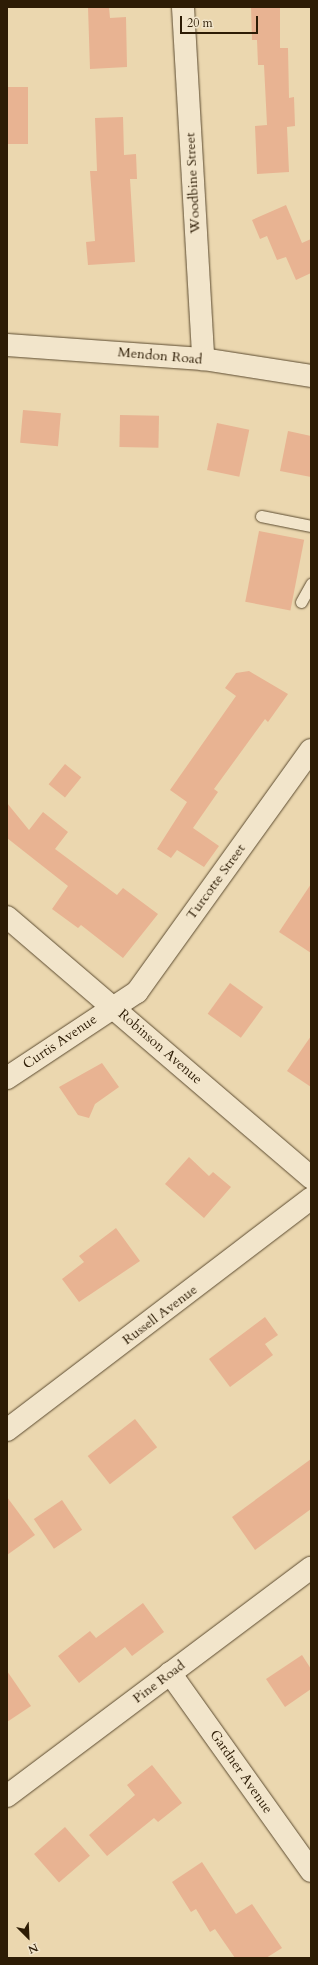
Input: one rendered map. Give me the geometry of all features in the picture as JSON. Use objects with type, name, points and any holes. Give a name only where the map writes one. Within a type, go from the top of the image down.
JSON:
[{"type":"street","name":"Woodbine Street","points":[[183,7],[203,359]]},
{"type":"street","name":"Mendon Road","points":[[7,345],[203,359],[311,376]]},
{"type":"street","name":"Turcotte Street","points":[[113,1006],[137,992],[311,750]]},
{"type":"street","name":"Robinson Avenue","points":[[7,918],[113,1006],[311,1178]]},
{"type":"street","name":"Curtis Avenue","points":[[7,1078],[113,1006]]},
{"type":"street","name":"Russell Avenue","points":[[7,1430],[311,1198]]},
{"type":"street","name":"Pine Road","points":[[7,1796],[311,1568]]},
{"type":"street","name":"Gardner Avenue","points":[[170,1673],[311,1871]]},
{"type":"lane","points":[[261,516],[311,526]]},
{"type":"lane","points":[[301,602],[311,584]]},
{"type":"building","points":[[88,7],[109,7],[110,18],[126,17],[127,67],[90,69]]},
{"type":"building","points":[[251,7],[280,7],[280,48],[288,48],[289,98],[294,97],[295,126],[287,127],[289,172],[257,174],[255,126],[267,125],[264,65],[258,65],[257,40],[252,40]]},
{"type":"building","points":[[7,87],[28,87],[28,144],[7,144]]},
{"type":"building","points":[[123,117],[124,155],[136,154],[137,179],[130,179],[135,262],[88,265],[86,242],[95,241],[90,171],[97,171],[95,118]]},
{"type":"building","points":[[286,205],[302,243],[311,239],[311,273],[296,280],[286,257],[277,260],[267,236],[260,239],[252,220]]},
{"type":"building","points":[[23,410],[61,413],[58,446],[20,443]]},
{"type":"building","points":[[120,415],[159,416],[158,448],[119,447]]},
{"type":"building","points":[[217,423],[249,430],[239,477],[207,470]]},
{"type":"building","points":[[288,431],[311,436],[311,477],[280,471]]},
{"type":"building","points":[[259,531],[304,540],[290,610],[245,602]]},
{"type":"building","points":[[249,671],[288,694],[268,722],[265,719],[214,789],[218,792],[193,828],[219,846],[204,867],[177,850],[171,858],[157,849],[187,802],[170,790],[236,696],[225,688],[236,673]]},
{"type":"building","points":[[65,764],[81,777],[65,797],[49,784]]},
{"type":"building","points":[[7,803],[29,830],[43,812],[68,832],[55,849],[117,895],[123,888],[158,914],[123,958],[81,925],[78,928],[52,909],[68,886],[7,838]]},
{"type":"building","points":[[311,884],[311,953],[279,932]]},
{"type":"building","points":[[230,983],[263,1007],[241,1038],[208,1014]]},
{"type":"building","points":[[311,1036],[311,1087],[287,1071]]},
{"type":"building","points":[[102,1063],[119,1087],[95,1104],[89,1118],[78,1115],[59,1087]]},
{"type":"building","points":[[189,1157],[209,1176],[213,1172],[231,1187],[204,1218],[165,1184]]},
{"type":"building","points":[[116,1228],[140,1261],[79,1302],[62,1279],[84,1262],[79,1256]]},
{"type":"building","points":[[265,1317],[278,1335],[265,1344],[273,1355],[230,1387],[209,1359]]},
{"type":"building","points":[[135,1419],[157,1447],[110,1484],[88,1456]]},
{"type":"building","points":[[311,1459],[311,1509],[255,1550],[232,1517]]},
{"type":"building","points":[[7,1497],[35,1535],[7,1555]]},
{"type":"building","points":[[62,1500],[82,1530],[54,1549],[34,1519]]},
{"type":"building","points":[[143,1603],[164,1632],[132,1656],[125,1647],[79,1683],[58,1656],[90,1631],[96,1638]]},
{"type":"building","points":[[302,1655],[311,1669],[311,1689],[285,1707],[266,1679]]},
{"type":"building","points":[[7,1671],[31,1706],[7,1722]]},
{"type":"building","points":[[152,1765],[182,1803],[158,1822],[154,1818],[107,1856],[89,1835],[135,1795],[127,1785]]},
{"type":"building","points":[[65,1827],[90,1856],[59,1883],[34,1854]]},
{"type":"building","points":[[202,1862],[236,1914],[252,1904],[282,1948],[266,1958],[235,1958],[215,1929],[210,1932],[196,1909],[191,1912],[172,1882]]}]
